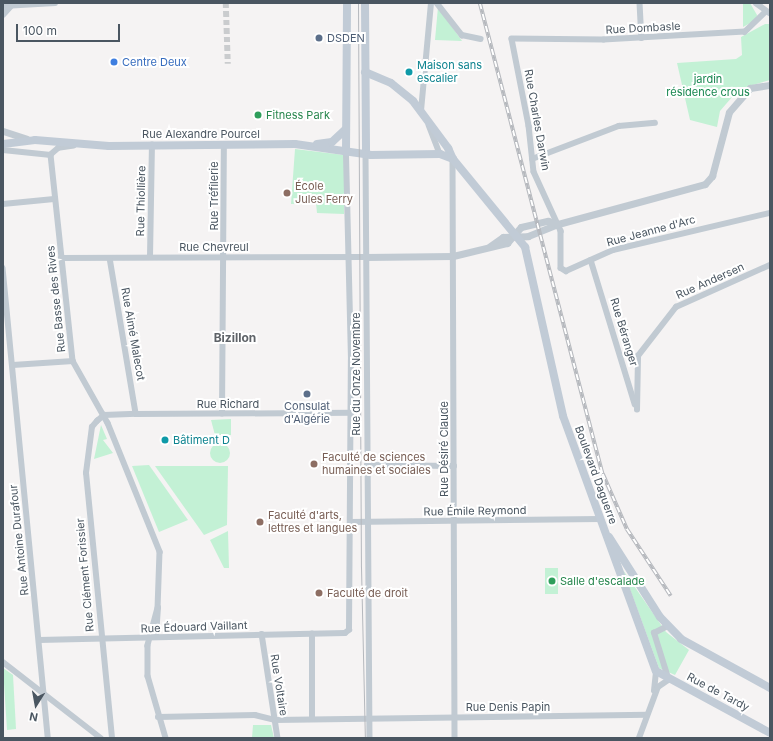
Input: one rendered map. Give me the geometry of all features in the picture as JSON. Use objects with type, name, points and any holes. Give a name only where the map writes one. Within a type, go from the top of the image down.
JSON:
[{"type":"main road","points":[[346,152],[347,3]]},
{"type":"main road","points":[[365,3],[366,154]]},
{"type":"main road","name":"Boulevard Daguerre","points":[[365,72],[391,83],[421,111],[453,159],[525,247],[531,281],[563,416],[617,568],[656,671]]},
{"type":"main road","points":[[308,145],[332,142],[346,129]]},
{"type":"main road","name":"Rue Alexandre Pourcel","points":[[3,144],[35,140],[83,144],[224,146],[308,145],[366,154],[440,154]]},
{"type":"main road","name":"Boulevard Daguerre","points":[[440,154],[453,159]]},
{"type":"main road","points":[[600,521],[618,552],[668,626],[681,639],[770,688]]},
{"type":"main road","points":[[617,568],[618,552]]},
{"type":"main road","name":"Rue de Tardy","points":[[656,671],[770,733]]},
{"type":"street","points":[[3,6],[55,3]]},
{"type":"street","points":[[421,111],[432,3]]},
{"type":"street","points":[[437,3],[462,35],[480,39]]},
{"type":"street","points":[[640,3],[642,38]]},
{"type":"street","points":[[756,3],[768,12]]},
{"type":"street","points":[[3,15],[11,6]]},
{"type":"street","name":"Rue Dombasle","points":[[512,39],[642,38],[746,32],[768,12]]},
{"type":"street","name":"Rue Charles Darwin","points":[[512,39],[534,172],[558,224]]},
{"type":"street","points":[[366,257],[453,256],[490,246],[507,244],[516,236],[521,227],[548,221],[558,224],[705,184],[714,170],[728,112],[750,88],[770,86]]},
{"type":"street","name":"Boulevard Daguerre","points":[[428,120],[440,154]]},
{"type":"street","points":[[532,159],[619,126],[655,123]]},
{"type":"street","name":"Rue Alexandre Pourcel","points":[[3,131],[12,137],[35,140]]},
{"type":"street","points":[[3,150],[51,155],[59,148],[83,144]]},
{"type":"street","name":"Rue Thiollière","points":[[150,257],[152,144]]},
{"type":"street","name":"Rue Tréfilerie","points":[[222,414],[224,146]]},
{"type":"street","name":"Rue du Onze Novembre","points":[[346,152],[350,257],[351,413],[349,630]]},
{"type":"street","name":"Rue du Onze Novembre","points":[[366,154],[367,522],[370,738]]},
{"type":"street","name":"Rue Basse des Rives","points":[[51,155],[54,199],[73,361],[104,415],[160,552],[158,608],[153,637]]},
{"type":"street","name":"Rue Désiré Claude","points":[[453,159],[455,738]]},
{"type":"street","points":[[3,204],[54,199]]},
{"type":"street","name":"Rue Jeanne d'Arc","points":[[558,224],[561,268],[566,271],[620,248],[770,213]]},
{"type":"street","name":"Rue Chevreul","points":[[61,258],[366,257]]},
{"type":"street","name":"Rue Aimé Malecot","points":[[110,258],[136,414]]},
{"type":"street","name":"Rue Béranger","points":[[592,260],[637,410]]},
{"type":"street","name":"Rue Andersen","points":[[637,410],[638,356],[676,307],[770,265]]},
{"type":"street","name":"Rue Antoine Durafour","points":[[3,268],[48,738]]},
{"type":"street","points":[[13,366],[73,361]]},
{"type":"street","name":"Rue Richard","points":[[104,415],[351,413]]},
{"type":"street","name":"Rue Clément Forissier","points":[[104,415],[92,427],[86,473],[112,738]]},
{"type":"street","points":[[367,465],[454,466]]},
{"type":"street","name":"Rue Émile Reymond","points":[[351,522],[600,521]]},
{"type":"street","points":[[639,738],[653,697],[660,684],[669,678],[654,633],[668,626]]},
{"type":"street","name":"Rue Édouard Vaillant","points":[[39,640],[345,633],[349,630]]},
{"type":"street","name":"Rue Voltaire","points":[[262,634],[278,738]]},
{"type":"street","points":[[312,634],[312,719]]},
{"type":"street","points":[[153,637],[148,676],[158,717],[166,738]]},
{"type":"street","points":[[3,662],[101,738]]},
{"type":"street","points":[[653,697],[656,671]]},
{"type":"street","name":"Rue Denis Papin","points":[[158,717],[255,716],[275,720],[647,716]]},
{"type":"green space","points":[[743,3],[750,3],[757,15],[756,20],[743,27]]},
{"type":"green space","points":[[438,7],[462,41],[435,40]]},
{"type":"green space","name":"jardin résidence crous","points":[[765,24],[770,24],[770,80],[739,89],[720,111],[717,127],[690,120],[677,63],[736,59],[742,55],[741,37]]},
{"type":"green space","points":[[295,149],[344,155],[344,214],[317,213],[316,203],[291,204]]},
{"type":"green space","points":[[231,419],[231,435],[215,435],[211,420]]},
{"type":"green space","points":[[101,425],[107,439],[103,440],[113,453],[94,459]]},
{"type":"green space","points":[[220,443],[227,446],[230,453],[227,460],[220,463],[213,460],[210,453],[213,446]]},
{"type":"green space","points":[[149,465],[188,520],[159,532],[132,466]]},
{"type":"green space","points":[[155,466],[228,466],[227,525],[204,535]]},
{"type":"green space","points":[[228,531],[229,568],[224,568],[210,540]]},
{"type":"green space","name":"Salle d'escalade","points":[[545,568],[558,568],[558,594],[545,594]]},
{"type":"green space","points":[[623,570],[666,632],[689,650],[675,675],[659,668]]},
{"type":"green space","points":[[3,668],[13,675],[16,729],[7,730]]},
{"type":"green space","points":[[253,725],[271,725],[274,738],[252,738]]},
{"type":"tunnel","points":[[226,3],[228,64]]},
{"type":"tram line","points":[[358,3],[361,567],[365,738]]},
{"type":"railway","points":[[480,3],[603,474],[627,529],[671,596]]},
{"type":"place","name":"DSDEN","points":[[319,38]]},
{"type":"place","name":"Centre Deux","points":[[114,62]]},
{"type":"place","name":"Maison sans escalier","points":[[409,72]]},
{"type":"place","name":"Fitness Park","points":[[258,115]]},
{"type":"place","name":"École Jules Ferry","points":[[287,193]]},
{"type":"place","name":"Consulat d'Algérie","points":[[307,394]]},
{"type":"place","name":"Bâtiment D","points":[[165,440]]},
{"type":"place","name":"Faculté de sciences humaines et sociales","points":[[314,464]]},
{"type":"place","name":"Faculté d'arts, lettres et langues","points":[[260,522]]},
{"type":"place","name":"Salle d'escalade","points":[[552,581]]},
{"type":"place","name":"Faculté de droit","points":[[319,593]]},
{"type":"district","name":"Bizillon","points":[[235,338]]}]
